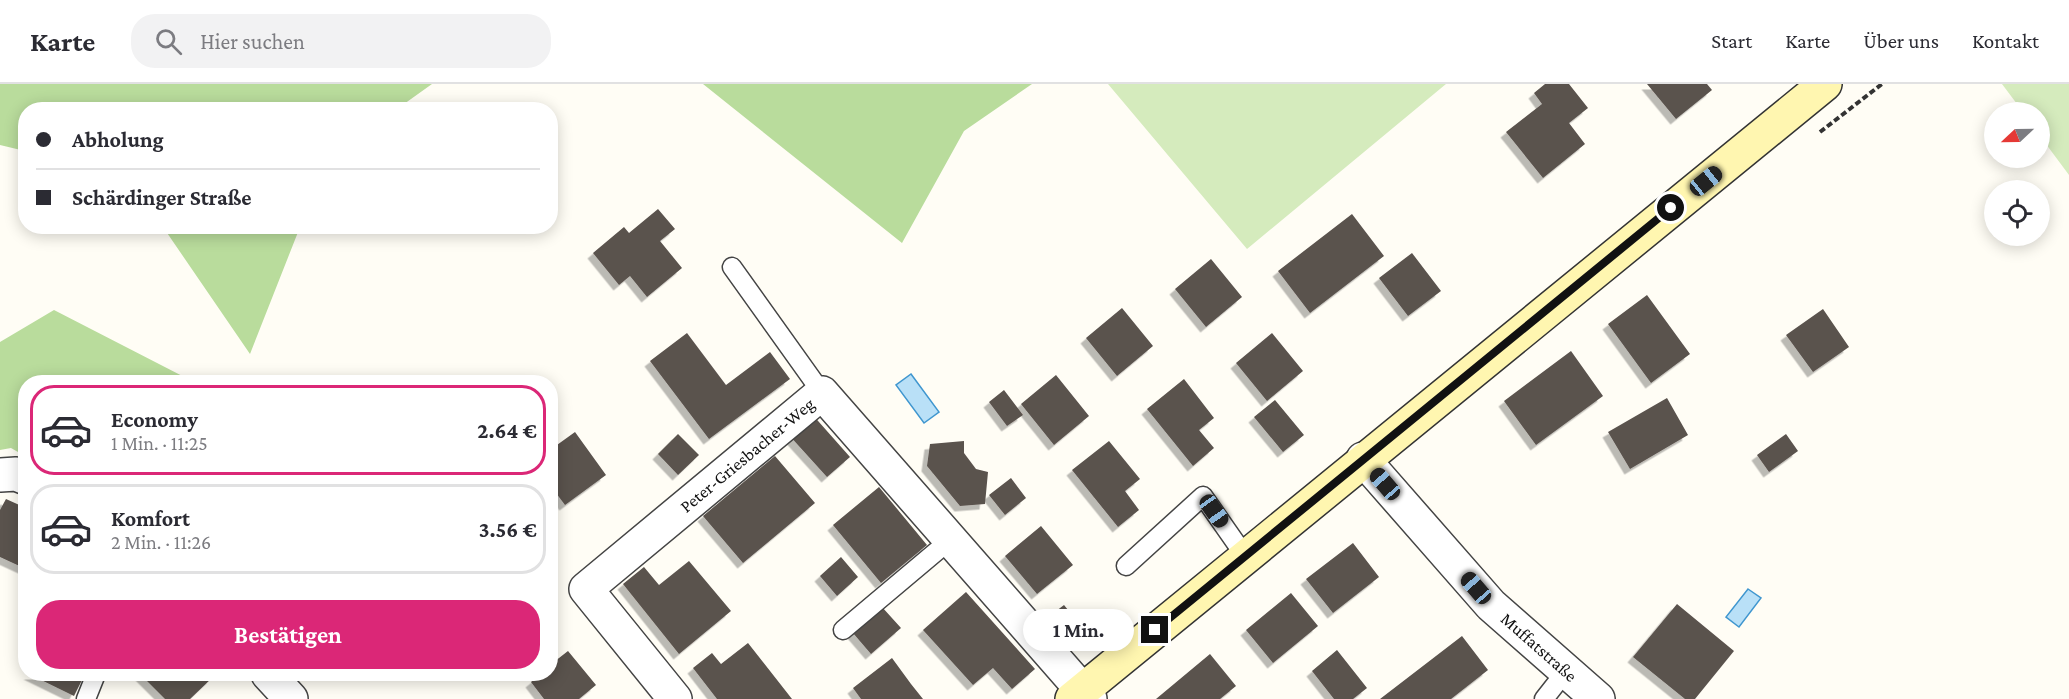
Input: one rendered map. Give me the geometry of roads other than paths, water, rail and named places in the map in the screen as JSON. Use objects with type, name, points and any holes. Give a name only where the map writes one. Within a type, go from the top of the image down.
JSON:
[{"type":"main road","points":[[1082,696],[1245,556],[1825,84]]},
{"type":"street","name":"Peter-Griesbacher-Weg","points":[[675,699],[586,589],[822,393],[1082,696]]},
{"type":"street","name":"Muffatstraße","points":[[1363,459],[1491,605],[1598,699]]},
{"type":"street","points":[[0,475],[18,475]]},
{"type":"street","points":[[274,681],[291,699]]},
{"type":"lane","points":[[732,267],[822,393]]},
{"type":"lane","points":[[1126,566],[1203,496],[1245,556]]},
{"type":"lane","points":[[843,630],[950,540]]},
{"type":"lane","points":[[1544,699],[1566,671]]},
{"type":"lane","points":[[86,699],[93,681]]},
{"type":"water","points":[[911,374],[939,412],[924,423],[896,385]]},
{"type":"water","points":[[1748,589],[1761,598],[1739,627],[1726,617]]}]
